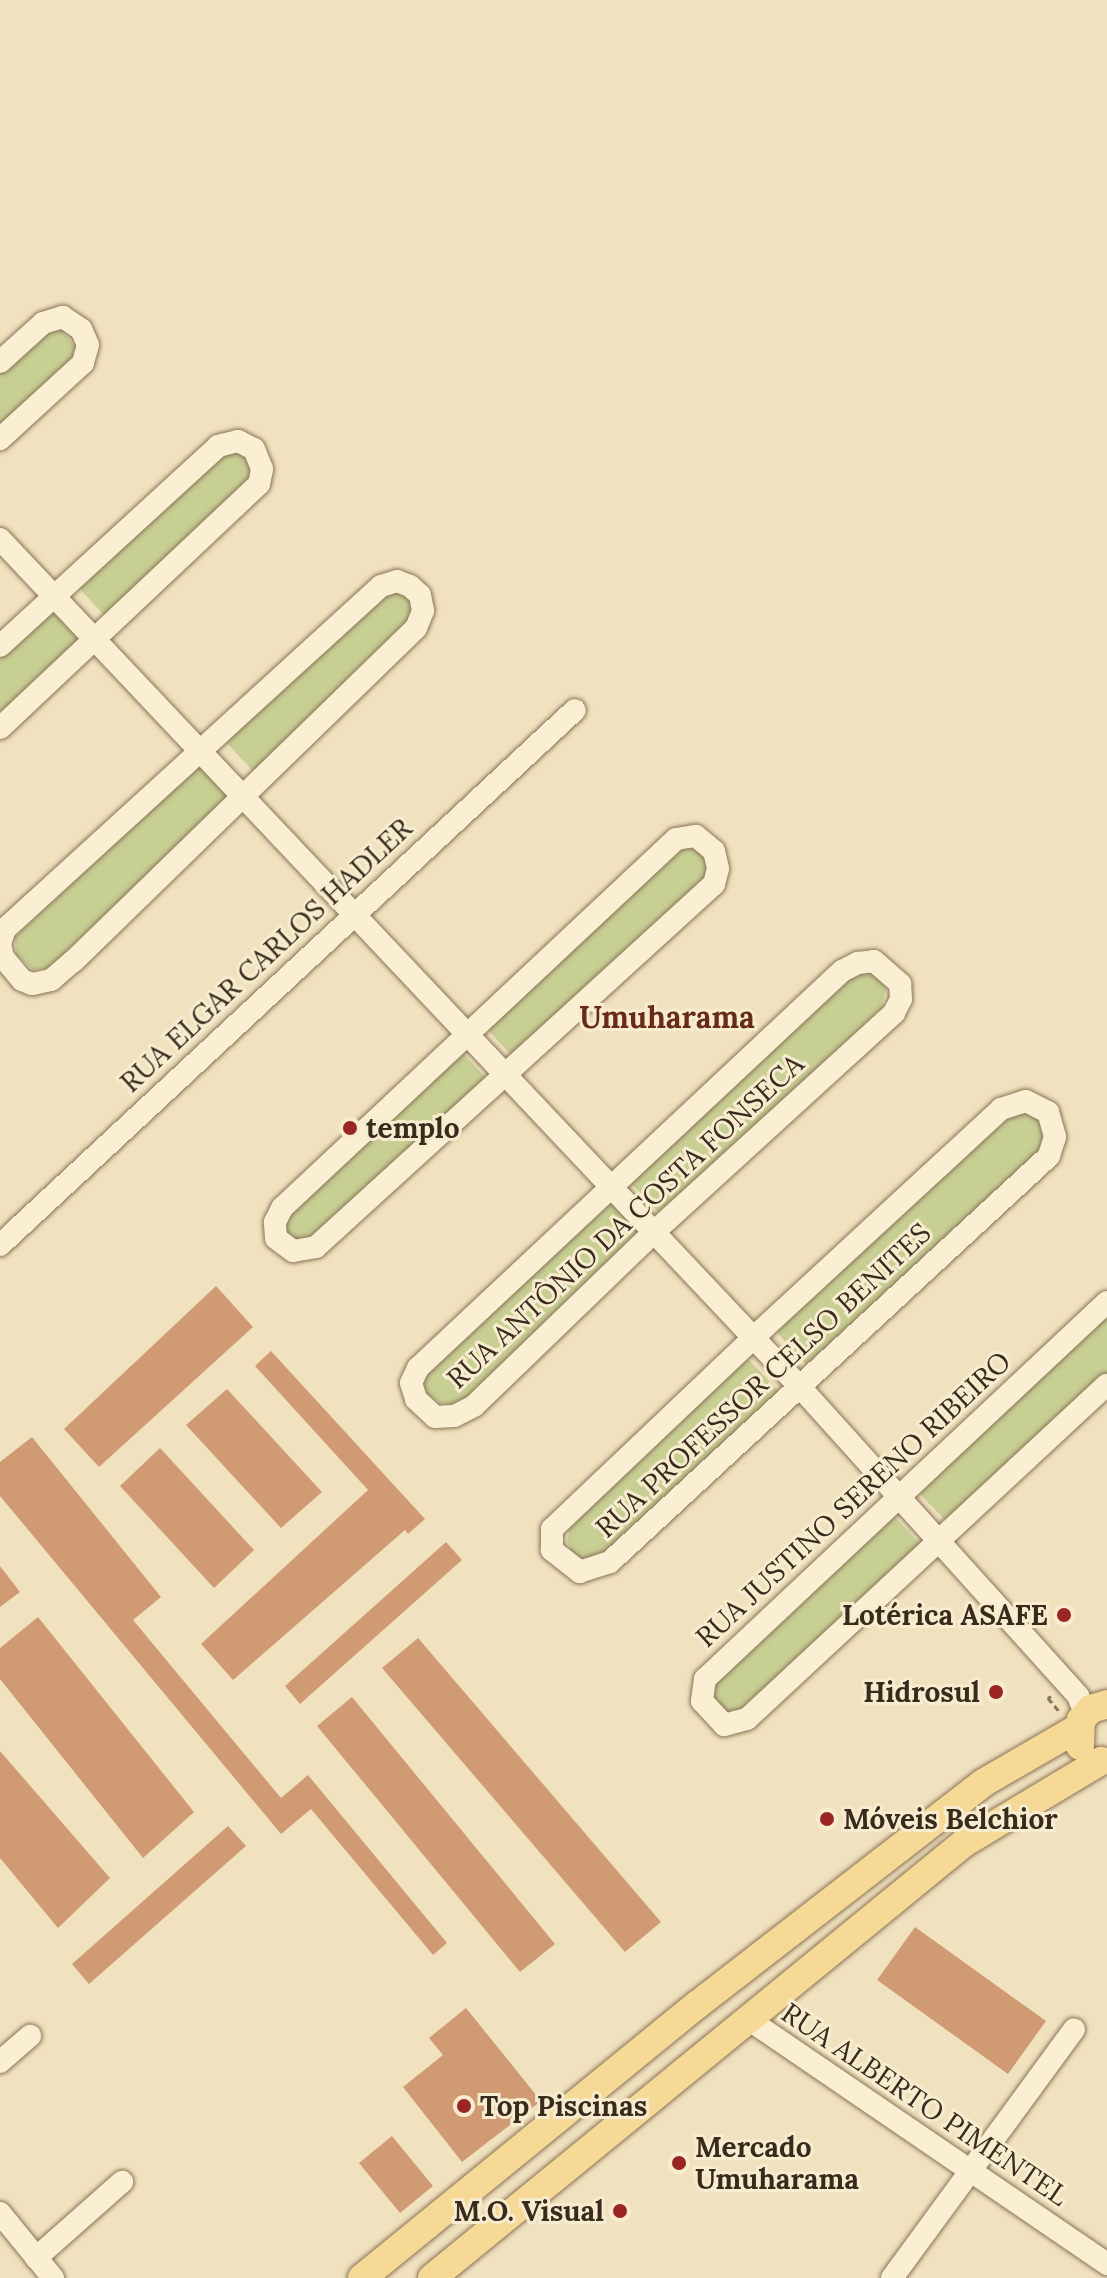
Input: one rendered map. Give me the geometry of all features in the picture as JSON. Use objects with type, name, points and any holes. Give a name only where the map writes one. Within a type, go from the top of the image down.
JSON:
[{"type":"main road","points":[[1089,1710],[1086,1753],[1104,1762]]},
{"type":"main road","points":[[362,2278],[697,2005],[983,1783],[1089,1710]]},
{"type":"main road","points":[[432,2278],[964,1843],[1104,1762]]},
{"type":"street","points":[[0,362],[43,323],[63,317],[81,329],[88,345],[83,363],[0,439]]},
{"type":"street","points":[[0,646],[218,446],[238,441],[254,449],[262,469],[259,484],[96,641],[0,728]]},
{"type":"street","points":[[0,539],[800,1387],[1089,1710]]},
{"type":"street","points":[[397,581],[410,586],[420,595],[423,611],[416,628],[242,796],[51,980],[32,984],[22,980],[3,957],[0,944],[5,929],[381,586],[397,581]]},
{"type":"street","name":"RUA ELGAR CARLOS HADLER","points":[[2,1240],[575,710]]},
{"type":"street","points":[[696,836],[714,851],[718,869],[714,884],[505,1075],[316,1247],[293,1251],[276,1238],[275,1222],[282,1208],[465,1033],[676,839],[696,836]]},
{"type":"street","name":"RUA ANTÔNIO DA COSTA FONSECA","points":[[874,961],[900,984],[901,999],[894,1013],[653,1233],[474,1406],[454,1416],[435,1417],[416,1399],[411,1383],[418,1368],[842,971],[858,963],[874,961]]},
{"type":"street","name":"RUA PROFESSOR CELSO BENITES","points":[[1026,1101],[1048,1112],[1055,1137],[1049,1156],[800,1387],[610,1562],[580,1572],[552,1550],[552,1529],[1001,1109],[1026,1101]]},
{"type":"street","name":"RUA JUSTINO SERENO RIBEIRO","points":[[1107,1302],[705,1679],[702,1701],[724,1725],[747,1719],[1107,1385]]},
{"type":"street","name":"RUA ALBERTO PIMENTEL","points":[[748,2019],[1107,2264]]},
{"type":"street","points":[[892,2278],[1074,2029]]},
{"type":"street","points":[[0,2062],[30,2036]]},
{"type":"street","points":[[36,2258],[122,2182]]},
{"type":"street","points":[[0,2213],[53,2278]]},
{"type":"green space","points":[[60,328],[75,346],[73,361],[0,429],[0,373],[47,329]]},
{"type":"green space","points":[[236,448],[248,455],[252,480],[106,617],[77,586],[219,453]]},
{"type":"green space","points":[[400,589],[410,599],[412,614],[407,627],[253,771],[223,739],[380,593]]},
{"type":"green space","points":[[50,608],[81,640],[0,718],[0,655]]},
{"type":"green space","points":[[198,765],[229,798],[49,968],[33,970],[16,954],[15,937]]},
{"type":"green space","points":[[696,844],[708,855],[712,870],[704,884],[515,1059],[485,1027],[680,846]]},
{"type":"green space","points":[[872,971],[887,982],[882,1008],[660,1214],[627,1179],[847,976]]},
{"type":"green space","points":[[458,1048],[487,1079],[314,1242],[294,1245],[281,1236],[288,1209]]},
{"type":"green space","points":[[1026,1108],[1041,1120],[1043,1142],[1038,1152],[808,1366],[775,1330],[1005,1116]]},
{"type":"green space","points":[[608,1196],[642,1232],[466,1398],[455,1404],[440,1403],[422,1390],[425,1368]]},
{"type":"green space","points":[[1107,1311],[1107,1375],[949,1524],[917,1491]]},
{"type":"green space","points":[[747,1358],[779,1391],[604,1556],[587,1561],[573,1554],[567,1542],[570,1525]]},
{"type":"green space","points":[[892,1514],[922,1546],[744,1712],[728,1714],[711,1697],[714,1680]]},
{"type":"building","points":[[216,1286],[253,1327],[99,1467],[64,1429]]},
{"type":"building","points":[[271,1351],[425,1519],[408,1534],[405,1530],[233,1680],[201,1644],[368,1490],[255,1366]]},
{"type":"building","points":[[227,1389],[322,1492],[281,1528],[186,1425]]},
{"type":"building","points":[[32,1437],[161,1597],[133,1620],[281,1798],[308,1775],[447,1943],[433,1955],[311,1809],[281,1834],[0,1496],[0,1462]]},
{"type":"building","points":[[160,1448],[254,1550],[214,1588],[120,1486]]},
{"type":"building","points":[[446,1542],[462,1560],[300,1704],[285,1686]]},
{"type":"building","points":[[0,1566],[20,1592],[0,1607]]},
{"type":"building","points":[[38,1617],[194,1812],[143,1858],[0,1679],[0,1648]]},
{"type":"building","points":[[418,1638],[661,1922],[625,1952],[382,1668]]},
{"type":"building","points":[[352,1697],[555,1944],[520,1972],[317,1726]]},
{"type":"building","points":[[0,1751],[110,1878],[58,1928],[0,1858]]},
{"type":"building","points":[[228,1826],[246,1846],[89,1984],[72,1964]]},
{"type":"building","points":[[915,1927],[1046,2021],[1008,2074],[877,1980]]},
{"type":"building","points":[[466,2008],[541,2101],[462,2162],[403,2087],[443,2055],[429,2038]]},
{"type":"building","points":[[392,2136],[433,2186],[400,2213],[359,2163]]},
{"type":"place","name":"templo","points":[[350,1128]]},
{"type":"place","name":"Lotérica ASAFE","points":[[1064,1615]]},
{"type":"place","name":"Hidrosul","points":[[996,1692]]},
{"type":"place","name":"Móveis Belchior","points":[[827,1819]]},
{"type":"place","name":"Top Piscinas","points":[[464,2106]]},
{"type":"place","name":"Mercado Umuharama","points":[[679,2163]]},
{"type":"place","name":"M.O. Visual","points":[[620,2211]]},
{"type":"district","name":"Umuharama","points":[[667,1017]]}]
